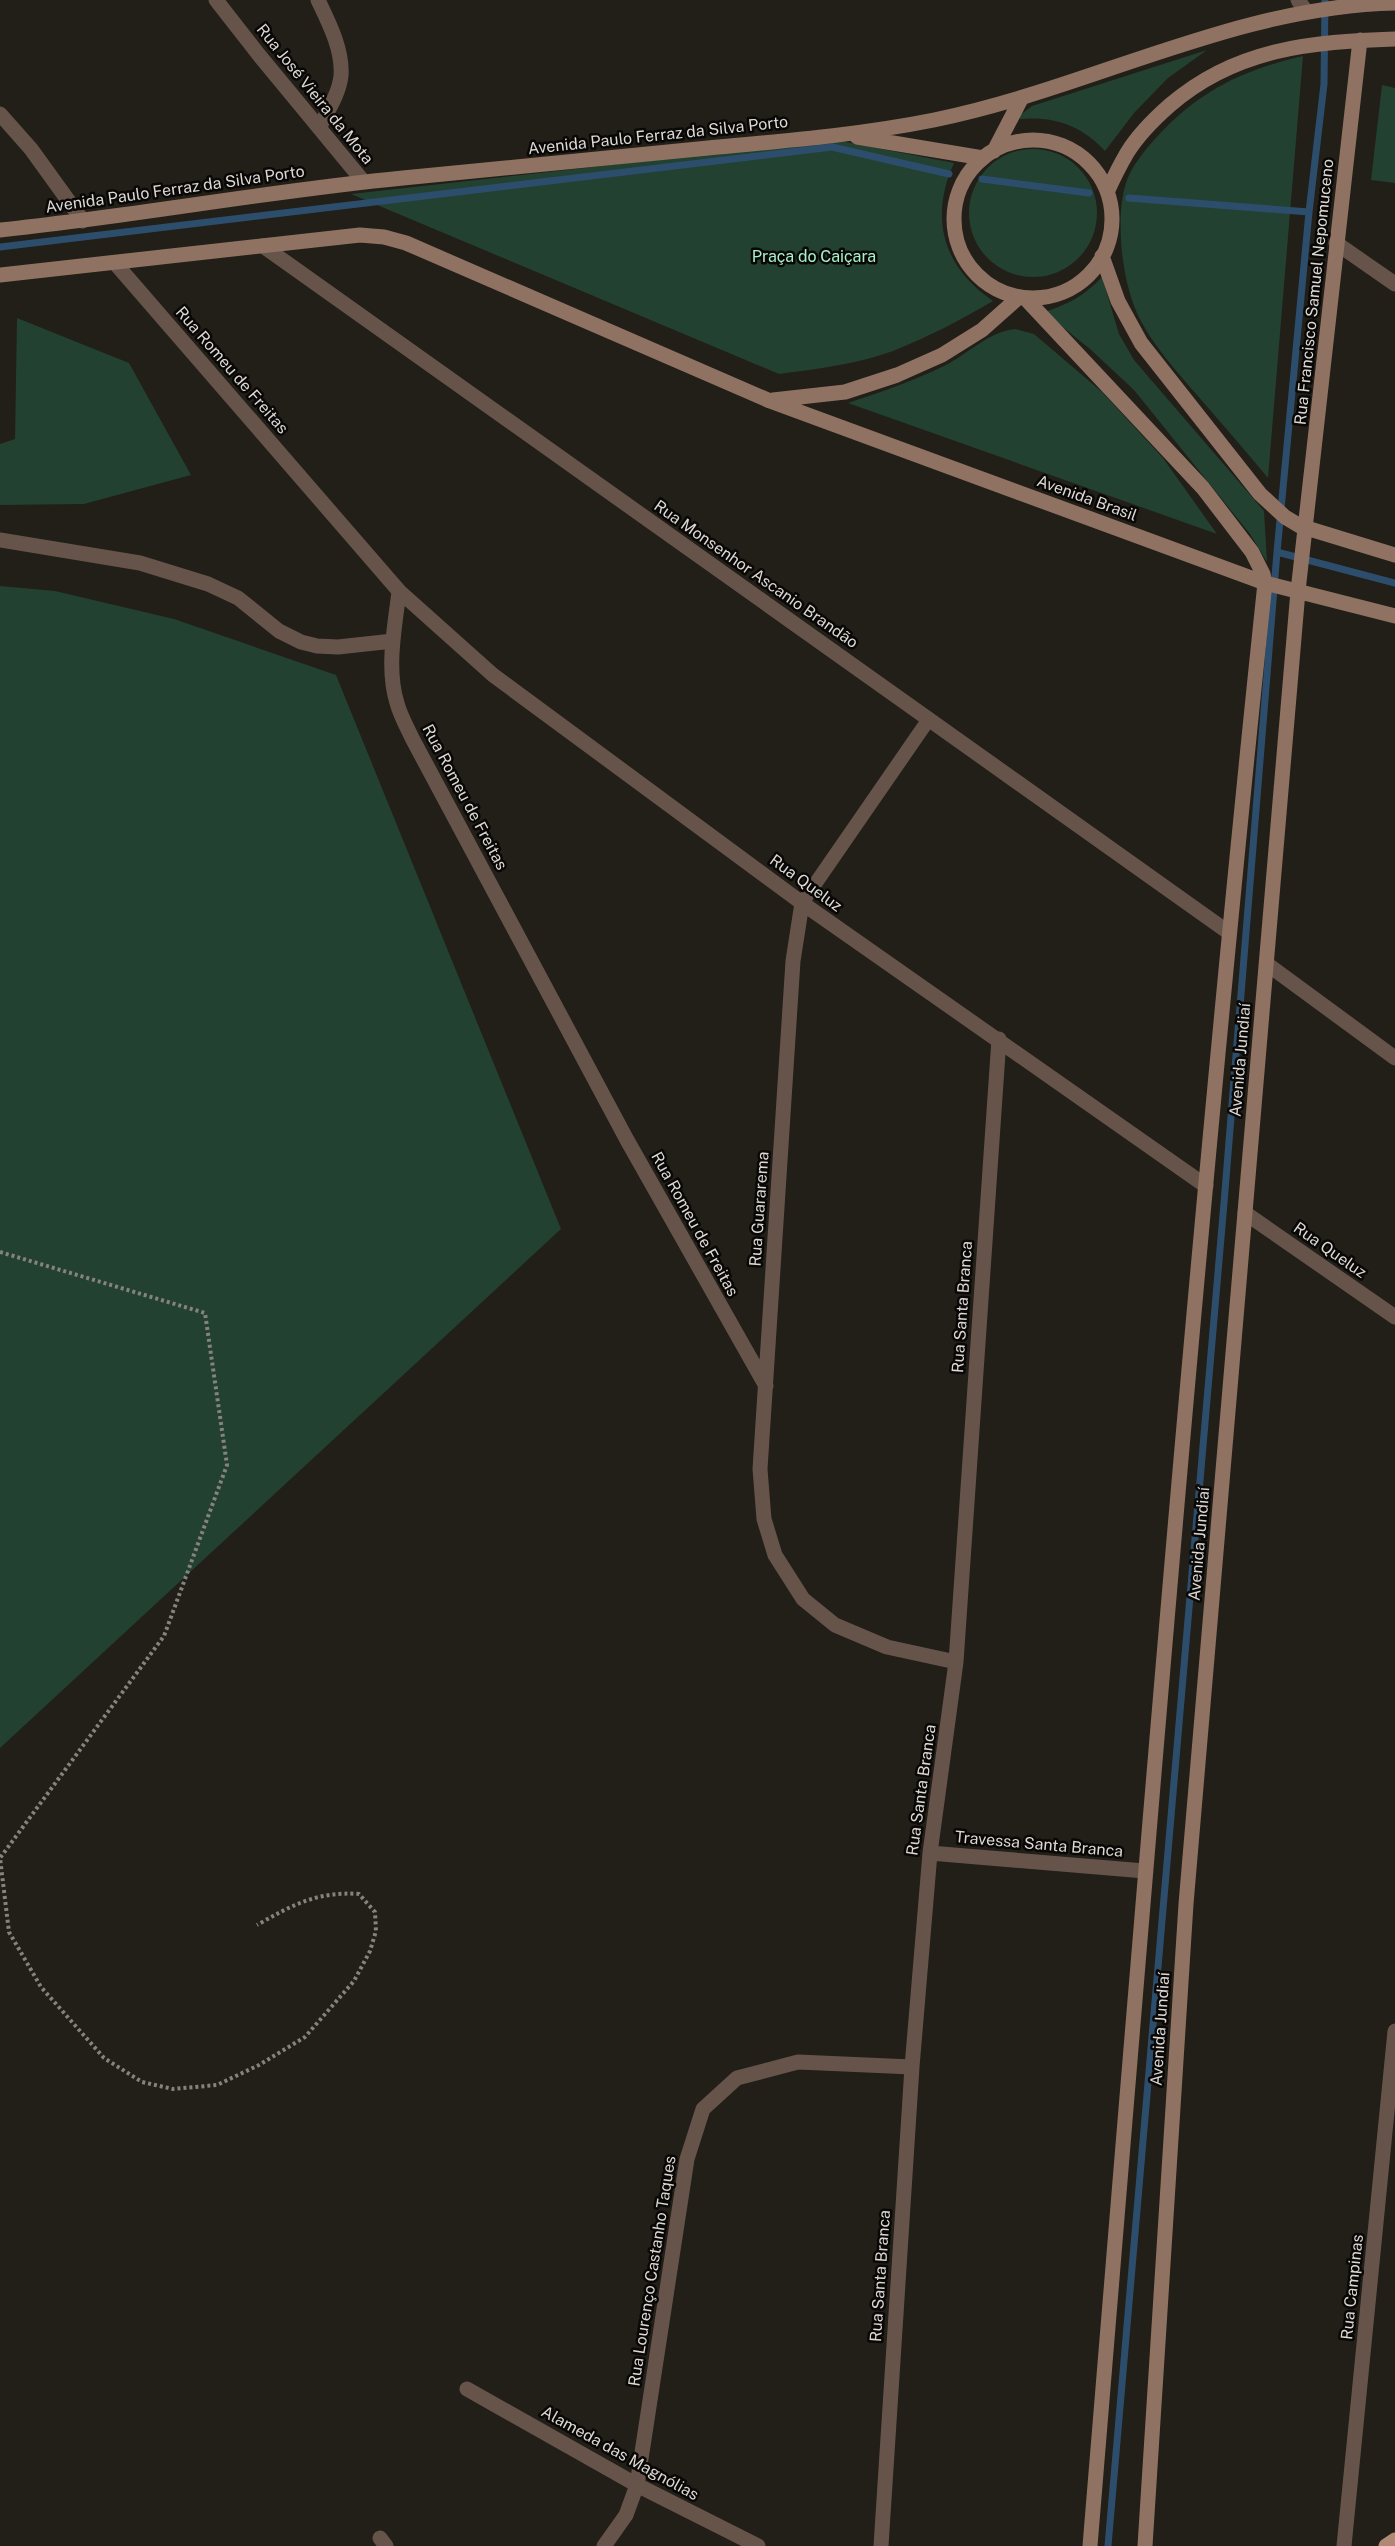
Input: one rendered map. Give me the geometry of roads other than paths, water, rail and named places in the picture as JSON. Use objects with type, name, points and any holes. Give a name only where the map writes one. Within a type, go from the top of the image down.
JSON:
[{"type":"main road","name":"Avenida Paulo Ferraz da Silva Porto","points":[[0,230],[83,221],[363,181],[845,135],[934,120],[1021,99],[1230,29],[1307,7],[1395,3]]},
{"type":"main road","points":[[1108,189],[1128,151],[1155,118],[1188,89],[1226,67],[1267,52],[1309,45],[1395,39]]},
{"type":"main road","name":"Rua Francisco Samuel Nepomuceno","points":[[1304,547],[1336,243],[1353,41]]},
{"type":"main road","points":[[845,135],[988,154],[1004,145],[1028,140],[1053,142],[1076,152],[1094,168],[1108,189],[1112,212],[1111,235],[1102,256],[1087,276],[1066,290],[1047,298],[1022,298],[1001,293],[977,274],[962,253],[954,228],[956,202],[966,178],[988,154],[1021,99]]},
{"type":"main road","points":[[0,275],[360,235],[395,240],[770,401],[845,392],[897,375],[942,355],[982,330],[1022,298]]},
{"type":"main road","points":[[1102,256],[1118,301],[1141,343],[1260,494],[1285,517],[1306,528],[1395,555]]},
{"type":"main road","points":[[1022,298],[1203,488],[1252,552],[1269,584]]},
{"type":"main road","name":"Avenida Brasil","points":[[770,401],[1269,584],[1296,586],[1395,616]]},
{"type":"main road","name":"Avenida Jundiaí","points":[[1144,2546],[1186,1904],[1267,964],[1296,586],[1304,547]]},
{"type":"main road","name":"Avenida Jundiaí","points":[[1090,2546],[1145,1871],[1228,932],[1269,584]]},
{"type":"main road","points":[[1386,2546],[1395,2540]]},
{"type":"street","name":"Rua José Vieira da Mota","points":[[216,0],[363,181]]},
{"type":"street","points":[[318,0],[339,54],[341,77],[319,128]]},
{"type":"street","points":[[0,114],[31,150],[83,221]]},
{"type":"street","points":[[1336,243],[1395,284]]},
{"type":"street","name":"Rua Monsenhor Ascanio Brandão","points":[[263,246],[1228,932]]},
{"type":"street","name":"Rua Romeu de Freitas","points":[[115,263],[399,591],[393,642],[392,681],[397,704],[412,738],[627,1140],[766,1386]]},
{"type":"street","points":[[0,540],[140,563],[208,584],[238,598],[279,631],[301,642],[317,646],[338,647],[393,642]]},
{"type":"street","name":"Rua Queluz","points":[[399,591],[493,675],[802,903],[1206,1186]]},
{"type":"street","name":"Rua Guararema","points":[[802,903],[793,961],[760,1469],[764,1519],[775,1555],[802,1599],[835,1625],[887,1647],[956,1662]]},
{"type":"street","points":[[1267,964],[1395,1058]]},
{"type":"street","name":"Rua Santa Branca","points":[[881,2546],[912,2067],[930,1852],[956,1662],[999,1040]]},
{"type":"street","name":"Rua Queluz","points":[[1245,1213],[1395,1317]]},
{"type":"street","name":"Travessa Santa Branca","points":[[930,1852],[1145,1871]]},
{"type":"street","name":"Rua Campinas","points":[[1344,2546],[1395,2031]]},
{"type":"street","name":"Rua Lourenço Castanho Taques","points":[[604,2546],[626,2515],[637,2485],[687,2159],[704,2109],[737,2078],[798,2062],[912,2067]]},
{"type":"street","name":"Alameda das Magnólias","points":[[467,2389],[637,2485],[758,2546]]},
{"type":"lane","name":"Rua Guararema","points":[[802,903],[929,719]]},
{"type":"waterway","points":[[1108,2546],[1224,1203],[1277,552],[1309,212],[1324,84],[1325,0]]},
{"type":"waterway","points":[[0,247],[832,147],[949,174]]},
{"type":"waterway","points":[[982,179],[1089,193]]},
{"type":"waterway","points":[[1129,198],[1309,212]]},
{"type":"waterway","points":[[1277,552],[1395,583]]},
{"type":"park label","name":"Praça do Caiçara","points":[[814,256]]}]
